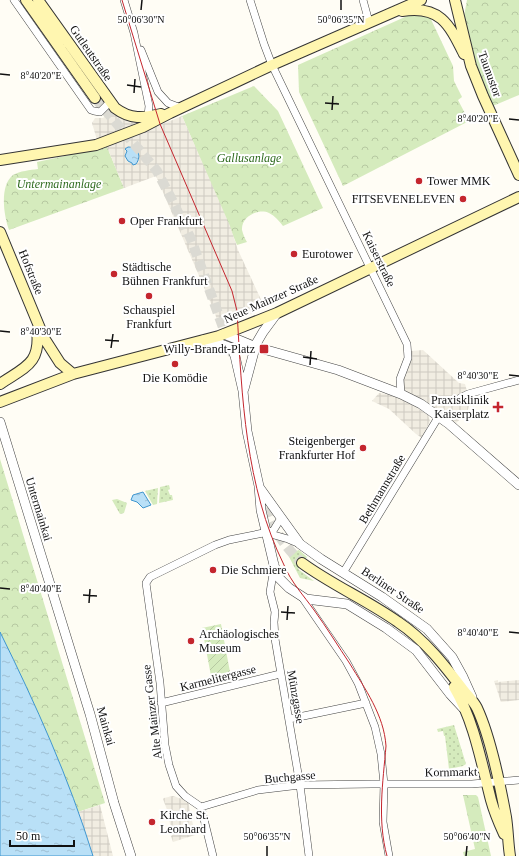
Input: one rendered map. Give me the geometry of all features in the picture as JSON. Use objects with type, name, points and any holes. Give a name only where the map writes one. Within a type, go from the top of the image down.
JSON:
[{"type":"main road","points":[[26,0],[95,98]]},
{"type":"main road","name":"Gutleutstraße","points":[[38,0],[115,108],[124,115],[137,117],[170,113]]},
{"type":"main road","points":[[0,160],[96,145],[143,127],[272,65],[421,0]]},
{"type":"main road","name":"Taunustor","points":[[455,0],[471,66],[519,175]]},
{"type":"main road","points":[[459,14],[464,0]]},
{"type":"main road","points":[[392,13],[418,10],[432,12],[440,17],[453,34],[471,66]]},
{"type":"main road","points":[[0,168],[23,156]]},
{"type":"main road","name":"Neue Mainzer Straße","points":[[0,402],[73,374],[224,334],[277,313],[519,197]]},
{"type":"main road","name":"Hofstraße","points":[[0,232],[11,256],[36,322],[50,350],[60,363],[73,374]]},
{"type":"main road","name":"Hofstraße","points":[[0,384],[29,364],[35,357],[38,346],[36,322]]},
{"type":"main road","points":[[302,563],[319,575],[399,622],[430,650],[450,672],[477,707]]},
{"type":"main road","points":[[430,650],[455,687],[465,710]]},
{"type":"main road","name":"Berliner Straße","points":[[477,707],[486,730],[498,782],[506,819],[510,856]]},
{"type":"main road","name":"Berliner Straße","points":[[465,710],[474,731],[491,802],[508,843]]},
{"type":"street","name":"Gutleutstraße","points":[[14,0],[91,110],[94,112],[100,112],[110,102]]},
{"type":"street","points":[[124,0],[134,33],[149,106],[148,116],[143,127]]},
{"type":"street","name":"Kaiserstraße","points":[[250,0],[272,65],[408,344],[408,358],[400,379],[401,394]]},
{"type":"street","points":[[362,0],[369,22]]},
{"type":"street","points":[[134,33],[158,92],[168,103],[181,108]]},
{"type":"street","points":[[243,391],[256,347],[263,332],[277,313]]},
{"type":"street","points":[[224,334],[256,347],[338,370],[401,394],[422,404],[439,416],[519,485]]},
{"type":"street","points":[[203,340],[224,344],[232,349],[243,391],[247,431],[259,486],[300,544]]},
{"type":"street","points":[[460,398],[468,394],[519,380]]},
{"type":"street","name":"Bethmannstraße","points":[[343,573],[439,416]]},
{"type":"street","name":"Untermainkai","points":[[0,422],[55,604]]},
{"type":"street","name":"Berliner Straße","points":[[259,486],[261,510],[278,578],[295,593],[311,600],[347,604],[386,628],[416,650],[450,694],[465,710]]},
{"type":"street","points":[[266,533],[274,530],[281,518]]},
{"type":"street","name":"Berliner Straße","points":[[266,533],[300,544],[382,597],[427,629],[452,657],[477,707]]},
{"type":"street","name":"Alte Mainzer Gasse","points":[[200,807],[185,796],[173,780],[165,745],[156,649],[146,588],[147,580],[150,576],[215,545],[229,540],[266,533]]},
{"type":"street","name":"Münzgasse","points":[[274,565],[270,592],[275,612],[275,639],[300,785],[309,856]]},
{"type":"street","points":[[302,596],[346,661],[366,703],[381,754],[384,784],[383,822],[389,856]]},
{"type":"street","name":"Mainkai","points":[[55,604],[90,714],[114,803],[131,856]]},
{"type":"street","name":"Karmelitergasse","points":[[161,703],[280,674]]},
{"type":"street","points":[[289,720],[366,703]]},
{"type":"street","name":"Kornmarkt","points":[[384,784],[472,784],[519,780]]},
{"type":"street","name":"Buchgasse","points":[[200,807],[258,790],[300,785],[384,784]]},
{"type":"street","points":[[200,807],[213,856]]},
{"type":"green space","points":[[467,0],[519,0],[519,95],[488,108],[462,27]]},
{"type":"green space","points":[[416,12],[428,13],[453,66],[454,81],[462,97],[458,100],[469,121],[343,186],[299,92],[298,65]]},
{"type":"green space","name":"Gallusanlage","points":[[254,86],[278,111],[323,208],[283,226],[269,213],[255,213],[247,218],[242,225],[242,232],[247,242],[237,245],[182,116]]},
{"type":"green space","name":"Untermainanlage","points":[[107,147],[124,188],[9,230],[5,216],[4,192],[6,185],[13,175],[38,169],[37,162]]},
{"type":"green space","points":[[0,459],[105,803],[78,812],[57,757],[0,635]]},
{"type":"green space","points":[[169,485],[170,489],[168,490],[170,495],[172,495],[173,500],[159,503],[160,487]]},
{"type":"green space","points":[[158,488],[157,504],[153,505],[145,491]]},
{"type":"green space","points":[[117,499],[127,503],[124,513],[120,514],[112,500]]},
{"type":"green space","points":[[293,547],[296,551],[299,550],[307,557],[298,569],[314,581],[300,578],[285,549]]},
{"type":"green space","points":[[221,624],[230,672],[211,676],[202,628]]},
{"type":"green space","points":[[454,725],[466,764],[449,769],[445,736],[443,731],[438,732],[437,729]]},
{"type":"green space","points":[[463,795],[476,795],[478,797],[491,856],[464,856],[463,852],[475,849]]},
{"type":"shaded area","points":[[112,110],[127,120],[139,122],[97,140],[92,123],[95,118],[103,118]]},
{"type":"shaded area","name":"Willy-Brandt-Platz","points":[[182,116],[230,226],[238,250],[264,306],[251,314],[218,325],[215,313],[156,176],[124,188],[107,147]]},
{"type":"shaded area","points":[[423,350],[459,383],[465,384],[470,402],[467,413],[456,423],[423,400],[403,392],[401,385],[411,351]]},
{"type":"shaded area","points":[[379,393],[392,395],[428,415],[430,421],[422,438],[389,409],[372,401]]},
{"type":"shaded area","points":[[498,680],[498,682],[519,680],[519,700],[501,702],[494,681]]},
{"type":"shaded area","points":[[173,796],[188,801],[195,835],[173,842],[171,836],[175,831],[171,828],[169,815],[163,799]]},
{"type":"shaded area","points":[[100,805],[113,856],[93,856],[78,812]]},
{"type":"water","points":[[128,147],[137,150],[138,152],[139,158],[136,164],[133,165],[125,156],[127,151],[125,149]]},
{"type":"water","points":[[143,492],[151,505],[143,508],[137,502],[131,500],[133,495]]},
{"type":"water","points":[[0,632],[63,770],[93,856],[0,856]]},
{"type":"tunnel","points":[[95,98],[157,171],[191,239],[233,355]]},
{"type":"tunnel","points":[[262,493],[268,513],[276,531],[288,548],[302,563]]},
{"type":"tram line","points":[[122,0],[160,124],[232,291],[237,311],[244,408],[253,473],[271,535],[290,577],[350,664],[373,703],[382,724],[386,746],[381,815],[387,856]]},
{"type":"place","name":"Tower MMK","points":[[419,181]]},
{"type":"place","name":"FITSEVENELEVEN","points":[[463,199]]},
{"type":"place","name":"Oper Frankfurt","points":[[122,221]]},
{"type":"place","name":"Eurotower","points":[[294,254]]},
{"type":"place","name":"Städtische Bühnen Frankfurt","points":[[114,274]]},
{"type":"place","name":"Schauspiel Frankfurt","points":[[149,296]]},
{"type":"place","name":"Willy-Brandt-Platz","points":[[264,349]]},
{"type":"place","name":"Die Komödie","points":[[175,364]]},
{"type":"place","name":"Praxisklinik Kaiserplatz","points":[[498,407]]},
{"type":"place","name":"Steigenberger Frankfurter Hof","points":[[363,448]]},
{"type":"place","name":"Die Schmiere","points":[[213,570]]},
{"type":"place","name":"Archäologisches Museum","points":[[191,641]]},
{"type":"place","name":"Kirche St. Leonhard","points":[[152,822]]}]
